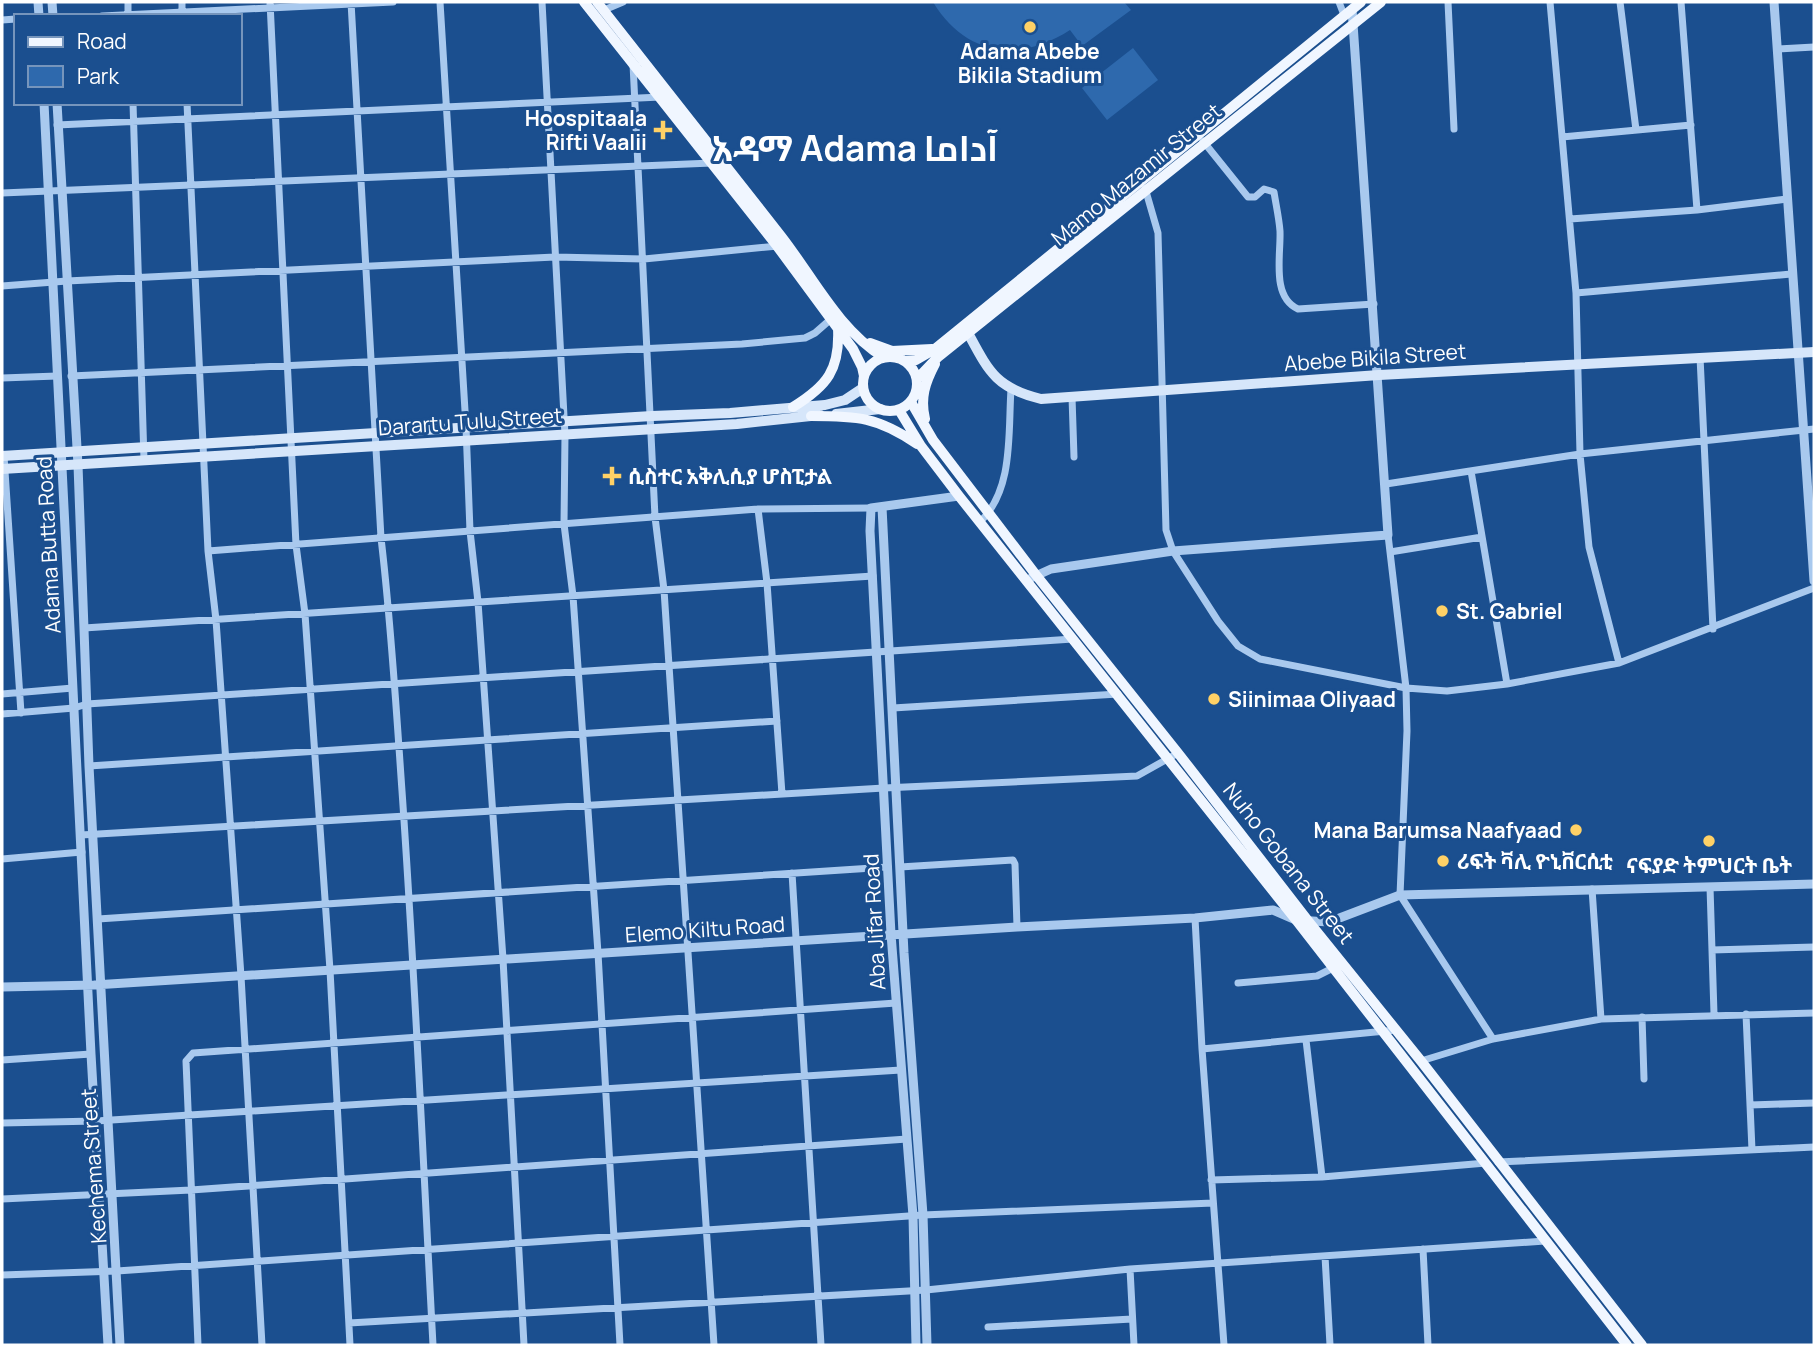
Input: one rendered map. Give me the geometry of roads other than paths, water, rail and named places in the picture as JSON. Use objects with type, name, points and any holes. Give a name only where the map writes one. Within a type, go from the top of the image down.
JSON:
[{"type":"main road","points":[[584,2],[599,9],[856,338],[883,357]]},
{"type":"main road","name":"Mamo Mazamir Street","points":[[917,379],[937,353],[1201,139],[1362,2]]},
{"type":"main road","name":"Mamo Mazamir Street","points":[[1201,139],[1381,2]]},
{"type":"main road","points":[[599,9],[633,61],[712,163],[781,244],[858,358],[864,376]]},
{"type":"main road","name":"Mamo Mazamir Street","points":[[906,361],[937,353],[968,333],[977,320]]},
{"type":"main road","points":[[793,407],[815,394],[828,379],[839,347],[835,324]]},
{"type":"main road","name":"Abebe Bikila Street","points":[[968,333],[983,362],[1000,383],[1041,399],[1379,375],[1814,352]]},
{"type":"main road","points":[[856,338],[892,351],[937,353],[927,378],[922,406],[928,432]]},
{"type":"main road","points":[[895,356],[906,361],[917,379],[911,402],[899,410],[880,409],[869,401],[863,388],[868,368],[883,357],[895,356]]},
{"type":"main road","name":"Darartu Tulu Street","points":[[3,456],[730,413],[825,405],[845,400],[863,388]]},
{"type":"main road","name":"Nuho Gobana Street","points":[[911,402],[928,432],[989,512],[1073,639],[1627,1345]]},
{"type":"main road","name":"Darartu Tulu Street","points":[[3,469],[737,424],[880,409]]},
{"type":"main road","name":"Nuho Gobana Street","points":[[899,410],[921,446],[959,496],[1178,752],[1642,1345]]},
{"type":"main road","points":[[811,416],[869,419],[899,431],[921,446]]},
{"type":"street","points":[[182,2],[182,14],[271,5],[393,2]]},
{"type":"street","points":[[440,2],[467,441],[470,531],[478,602],[499,892],[524,1345]]},
{"type":"street","points":[[542,2],[565,435],[564,524],[573,596],[588,805],[620,1345]]},
{"type":"street","points":[[599,9],[623,2]]},
{"type":"street","points":[[1339,2],[1354,23],[1388,535],[1406,688],[1407,731],[1400,895],[1493,1040]]},
{"type":"street","points":[[1448,2],[1454,129]]},
{"type":"street","points":[[1550,2],[1577,293],[1580,454],[1589,547],[1619,663]]},
{"type":"street","points":[[1620,2],[1636,130]]},
{"type":"street","points":[[1681,2],[1697,210]]},
{"type":"street","points":[[1773,2],[1797,353],[1809,430],[1814,581]]},
{"type":"street","points":[[351,3],[374,433],[410,898],[433,1345]]},
{"type":"street","points":[[271,5],[296,545],[304,614],[330,970],[351,1345]]},
{"type":"street","points":[[1777,49],[1814,47]]},
{"type":"street","points":[[633,61],[655,517],[664,590],[674,727],[714,1345]]},
{"type":"street","points":[[57,125],[661,97]]},
{"type":"street","name":"Adama Butta Road","points":[[44,105],[57,376],[68,452],[78,465],[89,766],[101,985]]},
{"type":"street","name":"Adama Butta Road","points":[[57,105],[71,376],[68,452],[62,466],[88,985]]},
{"type":"street","points":[[133,105],[145,460]]},
{"type":"street","points":[[187,105],[208,551],[216,620],[241,976],[262,1345]]},
{"type":"street","points":[[1562,138],[1690,125]]},
{"type":"street","points":[[1201,139],[1248,197],[1255,197],[1264,189],[1274,192],[1280,234],[1278,260],[1283,297],[1289,305],[1298,309],[1374,303]]},
{"type":"street","points":[[2,193],[638,164],[712,163]]},
{"type":"street","points":[[1143,186],[1158,233],[1166,530],[1173,551],[1218,621],[1238,646],[1260,659],[1279,664],[1406,688],[1447,691],[1507,684],[1619,663],[1814,588]]},
{"type":"street","points":[[1570,219],[1697,210],[1787,199]]},
{"type":"street","points":[[2,286],[555,257],[644,259],[781,244]]},
{"type":"street","points":[[1577,293],[1791,274]]},
{"type":"street","points":[[71,376],[742,344],[805,338],[835,324]]},
{"type":"street","points":[[1700,358],[1713,629]]},
{"type":"street","points":[[2,378],[57,376]]},
{"type":"street","points":[[980,522],[989,512],[1002,487],[1011,389]]},
{"type":"street","points":[[1072,397],[1074,457]]},
{"type":"street","points":[[1386,484],[1580,454],[1809,430]]},
{"type":"street","points":[[3,456],[21,713]]},
{"type":"street","points":[[1471,471],[1507,684]]},
{"type":"street","points":[[208,551],[758,509],[871,508],[959,496]]},
{"type":"street","name":"Aba Jifar Road","points":[[882,507],[918,1215],[916,1345]]},
{"type":"street","name":"Aba Jifar Road","points":[[871,508],[891,934],[907,1139],[926,1290],[927,1345]]},
{"type":"street","points":[[758,509],[767,583],[782,794]]},
{"type":"street","points":[[1031,578],[1051,569],[1173,551],[1388,535]]},
{"type":"street","points":[[1390,552],[1482,537]]},
{"type":"street","points":[[84,628],[873,576]]},
{"type":"street","points":[[2,715],[74,708],[88,704],[1073,639]]},
{"type":"street","points":[[2,694],[73,688]]},
{"type":"street","points":[[893,708],[1118,694]]},
{"type":"street","points":[[89,766],[777,721]]},
{"type":"street","points":[[81,835],[897,787],[1137,776],[1178,752]]},
{"type":"street","points":[[2,859],[82,852]]},
{"type":"street","points":[[900,867],[1013,860],[1017,927]]},
{"type":"street","points":[[98,919],[888,867]]},
{"type":"street","points":[[792,873],[821,1345]]},
{"type":"street","points":[[1400,895],[1814,884]]},
{"type":"street","points":[[1710,887],[1714,1014]]},
{"type":"street","points":[[1592,889],[1601,1019]]},
{"type":"street","name":"Elemo Kiltu Road","points":[[2,987],[101,985],[891,934],[1195,918],[1273,910],[1296,920],[1309,922],[1338,920],[1400,895]]},
{"type":"street","points":[[1195,918],[1224,1345]]},
{"type":"street","points":[[1712,950],[1814,947]]},
{"type":"street","points":[[1238,983],[1317,976],[1333,968]]},
{"type":"street","name":"Kechema Street","points":[[88,985],[108,1345]]},
{"type":"street","name":"Kechema Street","points":[[101,985],[120,1345]]},
{"type":"street","points":[[198,1345],[186,1061],[193,1053],[896,1003]]},
{"type":"street","points":[[1421,1061],[1493,1040],[1601,1019],[1814,1013]]},
{"type":"street","points":[[1746,1014],[1752,1150]]},
{"type":"street","points":[[1642,1017],[1644,1079]]},
{"type":"street","points":[[1202,1049],[1396,1030]]},
{"type":"street","points":[[1306,1040],[1322,1177]]},
{"type":"street","points":[[2,1060],[91,1054]]},
{"type":"street","points":[[2,1123],[96,1121],[901,1070]]},
{"type":"street","points":[[1750,1105],[1814,1103]]},
{"type":"street","points":[[2,1199],[253,1186],[907,1139]]},
{"type":"street","points":[[1211,1180],[1322,1177],[1499,1162],[1814,1147]]},
{"type":"street","points":[[2,1275],[195,1266],[918,1215],[1213,1203]]},
{"type":"street","points":[[349,1323],[915,1291],[1130,1269],[1545,1241]]},
{"type":"street","points":[[1423,1249],[1428,1345]]},
{"type":"street","points":[[1325,1256],[1330,1345]]},
{"type":"street","points":[[1130,1269],[1133,1345]]},
{"type":"street","points":[[988,1327],[1132,1319]]},
{"type":"place","name":"Adama Abebe Bikila Stadium","points":[[1030,27]]},
{"type":"place","name":"Hoospitaala Rifti Vaalii","points":[[663,130]]},
{"type":"place","name":"ሲስተር አቅሊሲያ ሆስፒታል","points":[[612,476]]},
{"type":"place","name":"St. Gabriel","points":[[1442,611]]},
{"type":"place","name":"Siinimaa Oliyaad","points":[[1214,699]]},
{"type":"place","name":"Mana Barumsa Naafyaad","points":[[1576,830]]},
{"type":"place","name":"ናፍያድ ትምህርት ቤት","points":[[1709,841]]},
{"type":"place","name":"ሪፍት ቫሊ ዮኒቨርሲቲ","points":[[1443,861]]},
{"type":"district","name":"አዳማ Adama آداما","points":[[855,148]]}]
